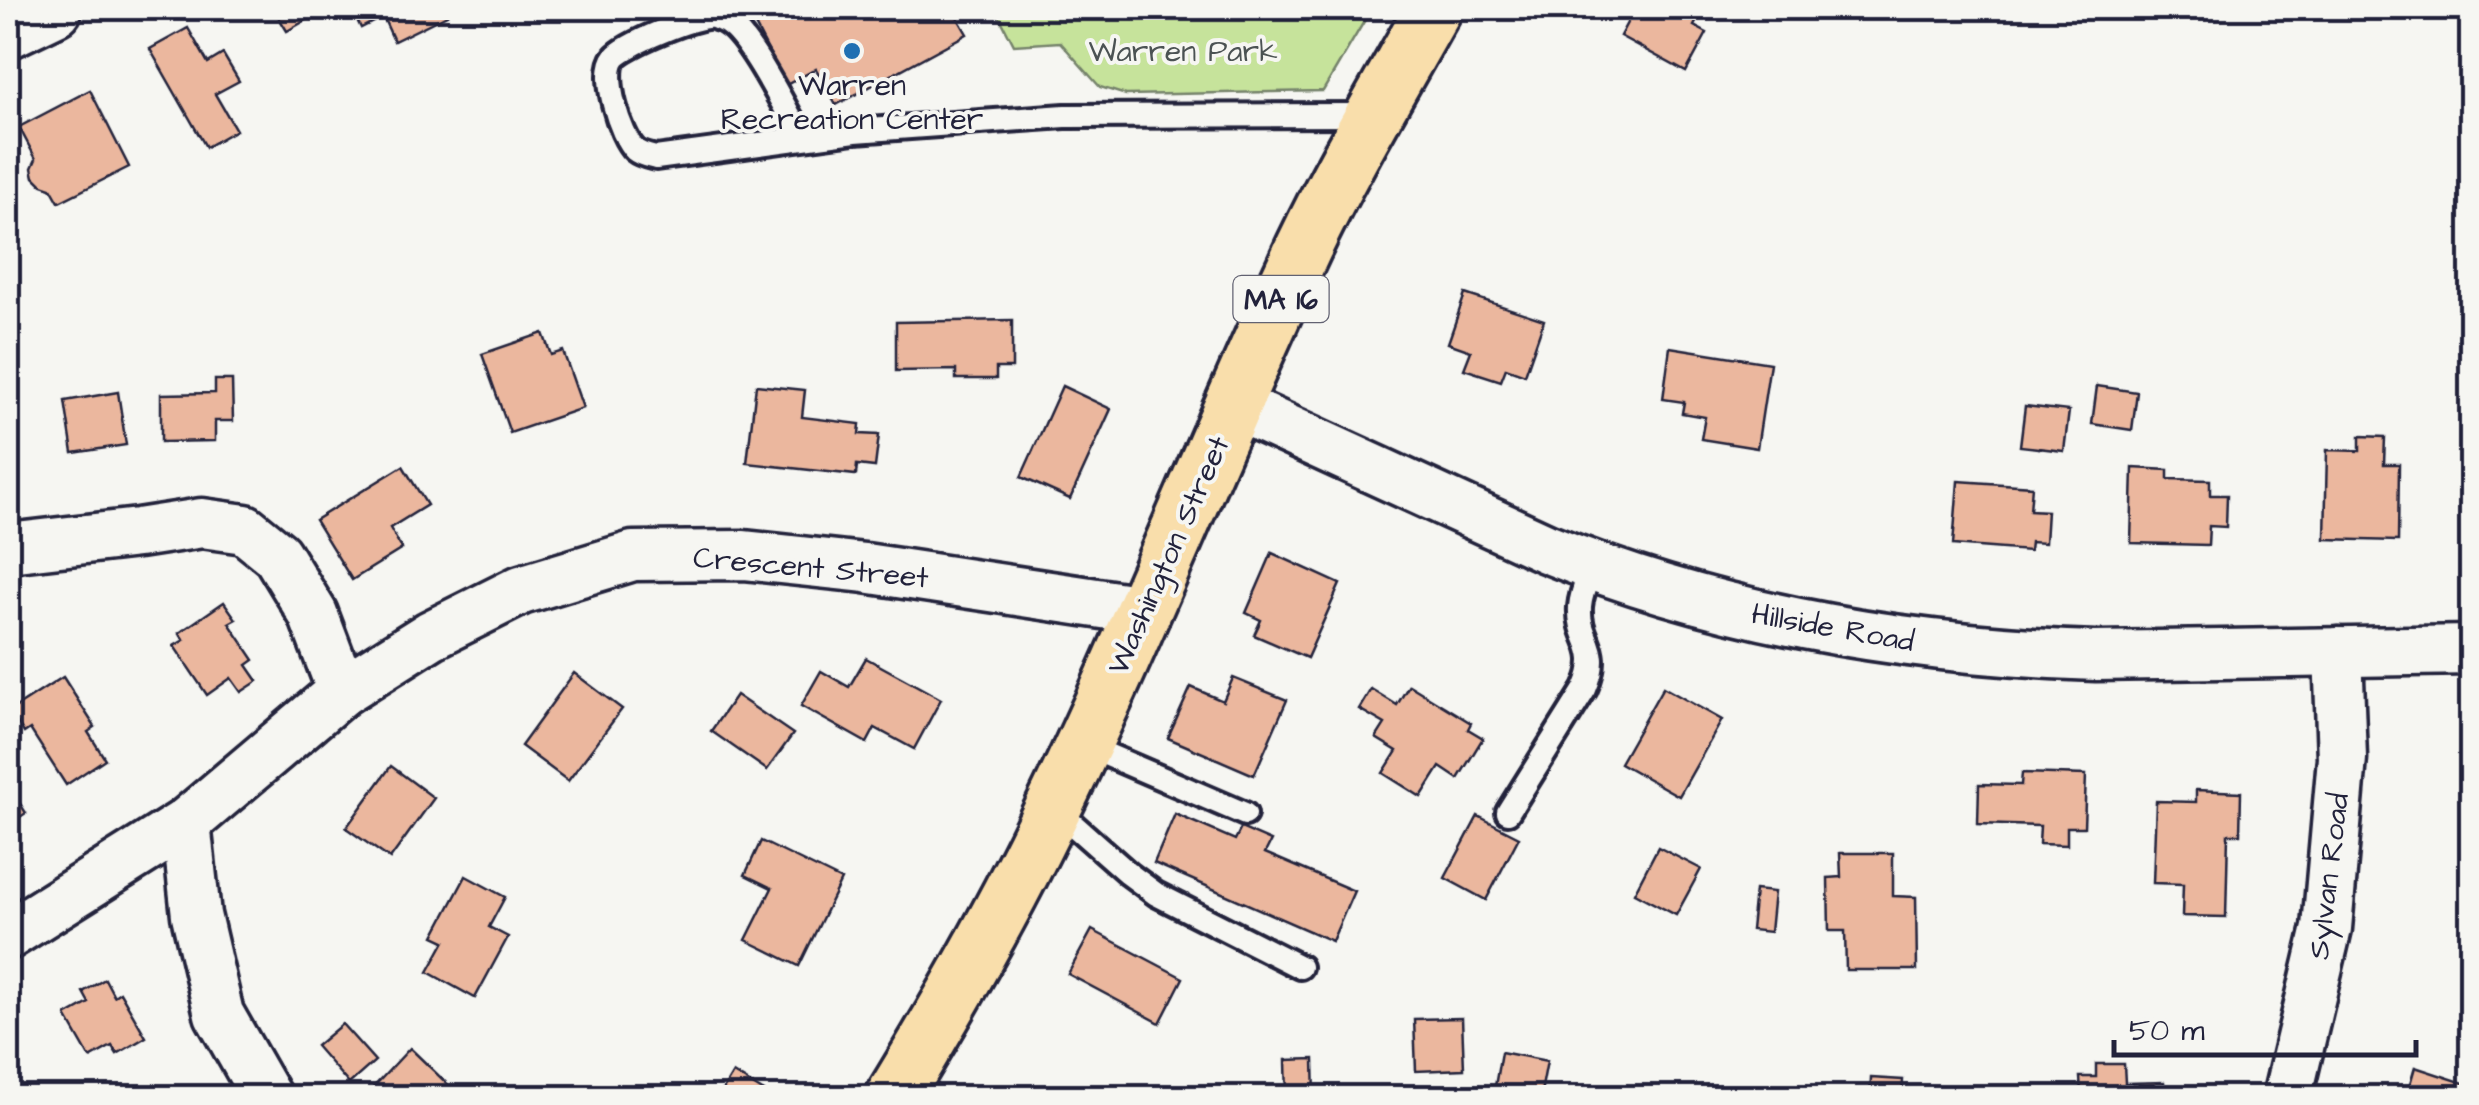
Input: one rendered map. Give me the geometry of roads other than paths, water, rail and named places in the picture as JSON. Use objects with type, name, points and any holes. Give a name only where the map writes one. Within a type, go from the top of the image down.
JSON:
[{"type":"main road","name":"Washington Street","points":[[893,1098],[980,950],[1053,807],[1310,236],[1372,115],[1434,8]]},
{"type":"street","points":[[8,30],[54,8]]},
{"type":"street","name":"Hillside Road","points":[[1234,405],[1592,567],[1740,610],[1860,634],[2037,654],[2096,656],[2472,650]]},
{"type":"street","points":[[8,548],[202,523],[245,529],[278,555],[314,614],[342,692]]},
{"type":"street","name":"Crescent Street","points":[[8,936],[186,823],[342,692],[430,636],[522,590],[633,556],[744,556],[865,568],[1144,610]]},
{"type":"street","name":"Sylvan Road","points":[[2287,1098],[2327,928],[2342,758],[2338,652]]},
{"type":"street","points":[[186,823],[196,915],[220,1014],[268,1098]]},
{"type":"lane","points":[[802,138],[743,37],[726,21],[713,16],[694,20],[632,44],[613,59],[608,78],[626,136],[633,148],[656,158],[870,130],[1066,116],[1372,115]]},
{"type":"lane","points":[[1508,812],[1591,676],[1594,662],[1580,605],[1592,567]]},
{"type":"lane","points":[[1082,744],[1245,814]]},
{"type":"lane","points":[[1053,807],[1156,894],[1300,968]]},
{"type":"place","name":"Warren Recreation Center","points":[[852,51]]},
{"type":"park label","name":"Warren Park","points":[[1183,51]]}]
